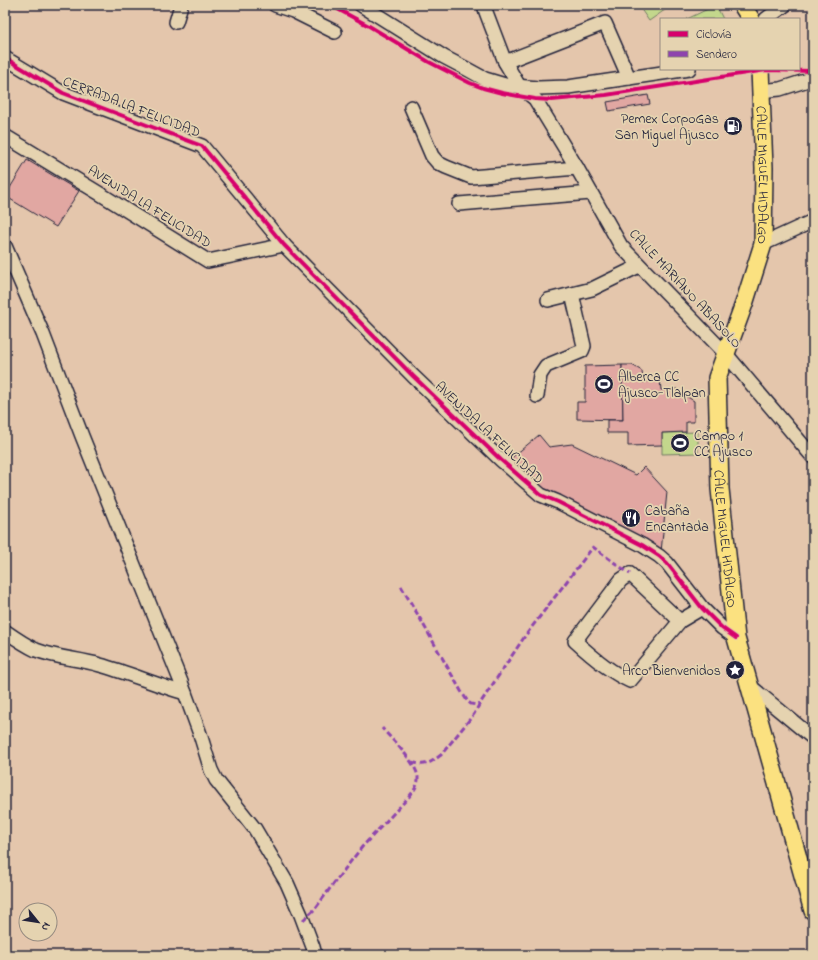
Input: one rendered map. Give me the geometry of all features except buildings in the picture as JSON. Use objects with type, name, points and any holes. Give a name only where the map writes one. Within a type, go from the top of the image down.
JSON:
[{"type":"main road","points":[[742,5],[750,18]]},
{"type":"main road","name":"CALLE MIGUEL HIDALGO","points":[[760,70],[764,168],[763,244],[745,301],[717,378],[720,489],[736,638],[813,911]]},
{"type":"street","points":[[176,22],[181,5]]},
{"type":"street","points":[[275,5],[293,11],[335,32]]},
{"type":"street","points":[[361,5],[444,57],[485,79],[504,85],[538,88],[568,88],[682,70]]},
{"type":"street","name":"CALLE MARIANO ABASOLO","points":[[484,5],[505,62],[519,86],[535,99],[577,168],[621,246],[726,354],[813,457]]},
{"type":"street","points":[[767,18],[785,5]]},
{"type":"street","points":[[505,62],[605,23],[630,78]]},
{"type":"street","name":"CERRADA LA FELICIDAD","points":[[5,58],[63,93],[202,146],[284,245]]},
{"type":"street","name":"CALLE MIGUEL HIDALGO","points":[[760,91],[780,89],[808,80],[813,80]]},
{"type":"street","points":[[411,107],[432,156],[438,163],[471,177],[577,168]]},
{"type":"street","name":"AVENIDA LA FELICIDAD","points":[[5,137],[208,261],[284,245],[419,381],[501,460],[541,495],[558,502],[660,556],[702,608],[722,628],[736,638]]},
{"type":"street","points":[[459,204],[591,193]]},
{"type":"street","points":[[763,244],[813,221]]},
{"type":"street","points":[[5,246],[43,334],[82,436],[185,693],[211,770],[216,780],[255,829],[287,883],[301,915],[315,955]]},
{"type":"street","points":[[548,300],[592,289],[639,266]]},
{"type":"street","points":[[537,396],[540,375],[546,366],[582,351],[584,346],[572,294]]},
{"type":"street","points":[[680,621],[630,574],[621,580],[574,641],[622,677],[630,681],[680,621],[702,608]]},
{"type":"street","points":[[5,631],[27,646],[48,654],[99,664],[185,693]]},
{"type":"street","points":[[750,686],[813,738]]},
{"type":"green space","points":[[638,5],[672,5],[649,21]]},
{"type":"green space","points":[[716,5],[722,18],[689,18]]},
{"type":"green space","name":"Campo 1 CC Ajusco","points":[[698,432],[698,453],[662,454],[662,433]]},
{"type":"marked path","points":[[412,762],[424,764],[441,755],[474,714],[525,636],[593,547],[630,574]]},
{"type":"marked path","points":[[401,586],[468,702],[479,705]]},
{"type":"marked path","points":[[303,920],[315,909],[362,847],[408,798],[416,787],[418,779],[414,767],[404,752],[382,728]]},
{"type":"cycle path","points":[[330,5],[369,26],[429,62],[470,83],[502,93],[535,99],[552,100],[606,95],[766,70],[813,71]]},
{"type":"cycle path","points":[[5,58],[63,93],[202,146],[284,245],[413,376],[501,460],[541,495],[558,502],[642,545],[659,556],[667,563],[702,608],[722,628],[736,638]]},
{"type":"place","name":"Pemex CorpoGas San Miguel Ajusco","points":[[733,126]]},
{"type":"place","name":"Alberca CC Ajusco-Tlalpan","points":[[604,384]]},
{"type":"place","name":"Campo 1 CC Ajusco","points":[[680,443]]},
{"type":"place","name":"Cabaña Encantada","points":[[631,518]]},
{"type":"place","name":"Arco Bienvenidos","points":[[735,670]]}]
